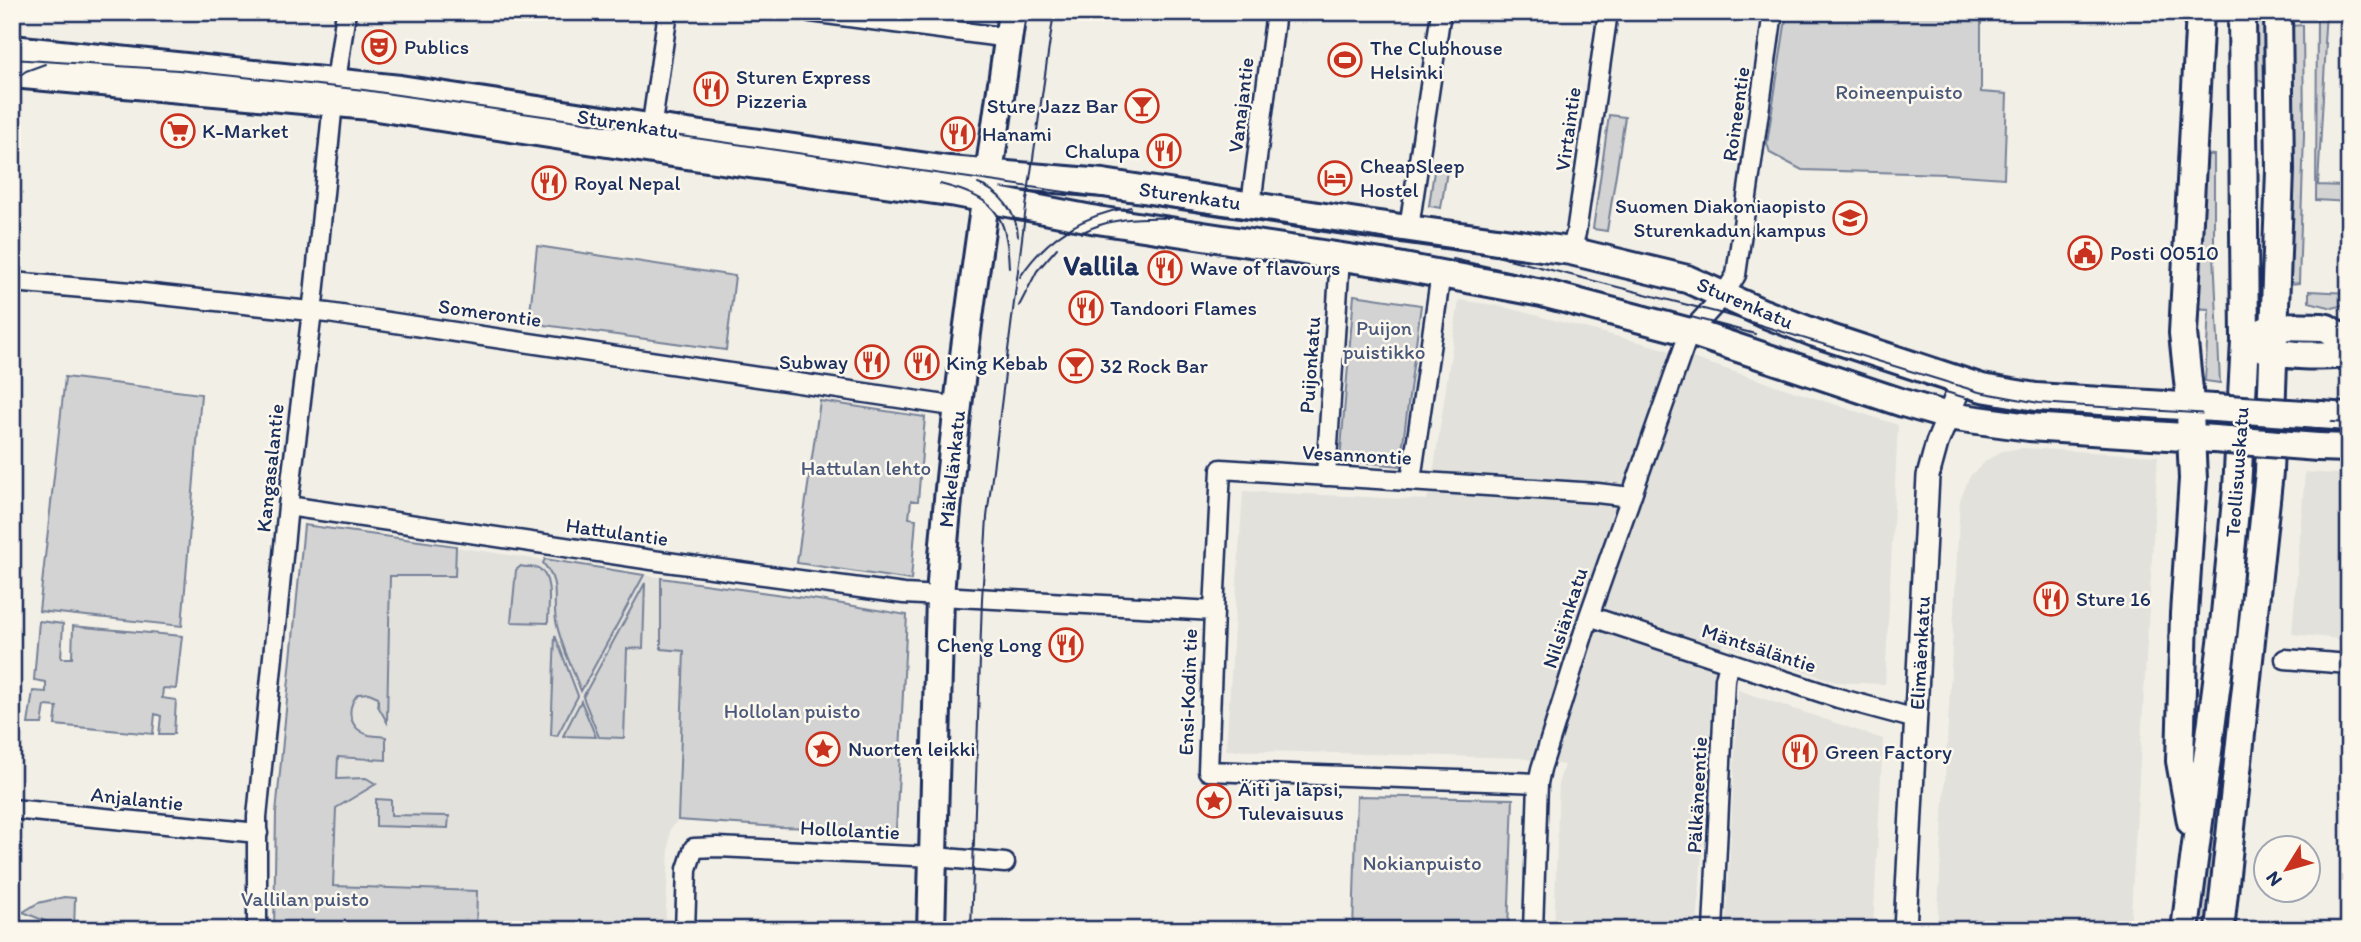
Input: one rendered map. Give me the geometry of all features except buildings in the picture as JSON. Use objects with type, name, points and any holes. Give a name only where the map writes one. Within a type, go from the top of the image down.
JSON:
[{"type":"main road","points":[[2196,848],[2180,761],[2183,614],[2193,479],[2202,438],[2202,408],[2187,366],[2183,333],[2200,12]]},
{"type":"main road","name":"Teollisuuskatu","points":[[2185,930],[2223,635],[2237,489],[2245,341],[2242,12]]},
{"type":"main road","name":"Teollisuuskatu","points":[[2220,930],[2269,472],[2280,170],[2278,12]]},
{"type":"main road","name":"Mäkelänkatu","points":[[931,930],[940,597],[958,407],[986,186],[1011,25]]},
{"type":"main road","name":"Sturenkatu","points":[[12,49],[334,92],[370,106],[650,138],[986,186],[1097,220],[1441,273],[1542,293],[1690,332],[1948,416],[2029,427],[2349,448]]},
{"type":"main road","name":"Sturenkatu","points":[[12,74],[334,92]]},
{"type":"main road","name":"Sturenkatu","points":[[986,186],[1103,183],[1572,251],[1687,279],[1815,333],[1962,382],[2005,393],[2349,417]]},
{"type":"main road","points":[[2245,341],[2275,326],[2327,328],[2349,342]]},
{"type":"main road","points":[[2245,341],[2274,353],[2324,356],[2349,354]]},
{"type":"street","name":"Kangasalantie","points":[[257,930],[257,817],[288,506],[312,311],[334,92],[346,12]]},
{"type":"street","points":[[650,138],[668,12]]},
{"type":"street","points":[[811,12],[1011,25]]},
{"type":"street","name":"Vanajantie","points":[[1251,205],[1276,12]]},
{"type":"street","points":[[1409,228],[1441,12]]},
{"type":"street","name":"Virtaintie","points":[[1572,251],[1608,12]]},
{"type":"street","name":"Roineentie","points":[[1690,332],[1723,296],[1736,275],[1773,12]]},
{"type":"street","name":"Puijonkatu","points":[[1326,476],[1340,257]]},
{"type":"street","points":[[1411,480],[1441,273]]},
{"type":"street","name":"Somerontie","points":[[12,282],[312,311],[958,407]]},
{"type":"street","name":"Nilsiänkatu","points":[[1533,930],[1538,783],[1589,616],[1690,332]]},
{"type":"street","name":"Elimäenkatu","points":[[1905,930],[1928,476],[1937,443],[1962,382]]},
{"type":"street","name":"Vesannontie","points":[[1214,611],[1221,469],[1631,497]]},
{"type":"street","name":"Hattulantie","points":[[288,506],[713,569],[940,597],[1013,601]]},
{"type":"street","name":"Ensi-Kodin tie","points":[[1013,601],[1214,611],[1208,771],[1538,783]]},
{"type":"street","name":"Mäntsäläntie","points":[[1589,616],[1838,698],[1916,719]]},
{"type":"street","points":[[2286,659],[2349,664]]},
{"type":"street","name":"Pälkäneentie","points":[[1713,930],[1725,679],[1729,663]]},
{"type":"street","name":"Anjalantie","points":[[12,808],[258,833]]},
{"type":"street","name":"Hollolantie","points":[[685,930],[687,869],[694,848],[934,857],[1005,863]]},
{"type":"shaded area","points":[[1459,300],[1500,306],[1658,347],[1898,425],[1885,684],[1836,682],[1724,644],[1713,681],[1697,930],[1554,930],[1559,781],[1564,765],[1519,758],[1226,750],[1243,491],[1427,500]]},
{"type":"shaded area","points":[[2023,448],[2158,456],[2130,930],[1937,930],[1960,500],[1970,476],[1987,460],[2002,451]]},
{"type":"shaded area","points":[[2305,472],[2349,475],[2349,640],[2292,634]]},
{"type":"shaded area","points":[[345,531],[686,581],[678,820],[670,829],[665,930],[476,930],[477,892],[333,887]]},
{"type":"shaded area","points":[[1738,690],[1883,739],[1873,930],[1726,930]]},
{"type":"green space","name":"Roineenpuisto","points":[[1787,12],[1981,12],[1981,92],[2007,94],[2004,178],[1802,170],[1770,153],[1767,143]]},
{"type":"green space","points":[[2317,12],[2326,12],[2318,185],[2343,186],[2349,98],[2349,202],[2316,200]]},
{"type":"green space","points":[[2265,17],[2266,81],[2262,82],[2256,78],[2255,18]]},
{"type":"green space","points":[[2303,25],[2304,135],[2299,283],[2290,284],[2293,205],[2291,26]]},
{"type":"green space","points":[[1609,115],[1625,117],[1607,231],[1593,229]]},
{"type":"green space","points":[[2199,154],[2214,155],[2214,253],[2220,383],[2205,381],[2209,309],[2192,308]]},
{"type":"green space","points":[[1435,164],[1448,165],[1441,208],[1429,206]]},
{"type":"green space","points":[[537,246],[735,276],[726,350],[529,323]]},
{"type":"green space","points":[[2309,291],[2349,293],[2346,304],[2333,308],[2309,302]]},
{"type":"green space","name":"Puijon puistikko","points":[[1354,295],[1421,305],[1400,466],[1340,460]]},
{"type":"green space","points":[[65,377],[201,394],[182,626],[39,611]]},
{"type":"green space","name":"Hattulan lehto","points":[[820,401],[925,417],[918,501],[911,501],[909,518],[916,519],[911,580],[797,563]]},
{"type":"green space","points":[[2244,514],[2251,514],[2239,668],[2205,930],[2194,930]]},
{"type":"green space","name":"Vallilan puisto","points":[[304,525],[456,546],[455,576],[390,576],[387,722],[378,706],[378,697],[369,693],[358,694],[350,712],[353,723],[362,732],[386,737],[386,760],[338,757],[337,779],[366,778],[376,784],[336,808],[333,886],[477,891],[476,930],[274,930],[276,813]]},
{"type":"green space","points":[[545,559],[644,575],[581,691],[558,629],[554,584],[543,563]]},
{"type":"green space","points":[[521,566],[538,568],[546,578],[549,593],[548,623],[511,622],[516,570]]},
{"type":"green space","name":"Hollolan puisto","points":[[661,578],[907,615],[896,830],[779,827],[678,820],[684,651],[661,649]]},
{"type":"green space","points":[[645,583],[643,648],[627,649],[624,738],[599,737],[583,697]]},
{"type":"green space","points":[[39,621],[63,624],[61,658],[72,658],[73,626],[182,636],[176,689],[163,688],[162,698],[176,700],[174,734],[159,734],[161,716],[155,714],[153,734],[55,725],[57,707],[45,706],[42,724],[28,724],[33,691],[46,692],[46,682],[34,680]]},
{"type":"green space","points":[[555,635],[578,696],[557,736],[551,735]]},
{"type":"green space","points":[[581,701],[596,737],[563,736]]},
{"type":"green space","name":"Nokianpuisto","points":[[1357,796],[1513,799],[1508,930],[1353,930]]},
{"type":"green space","points":[[376,799],[391,800],[391,815],[449,816],[448,828],[376,826]]},
{"type":"green space","points":[[64,897],[75,898],[74,930],[67,930],[23,912],[38,903]]},
{"type":"tram line","points":[[971,930],[987,517],[1026,207],[1054,12]]},
{"type":"tram line","points":[[12,59],[178,70],[364,90],[1485,253],[1731,316],[1979,392],[2039,403],[2349,423]]},
{"type":"tram line","points":[[12,81],[26,71],[45,64]]},
{"type":"tram line","points":[[940,184],[973,195],[994,210],[1005,233],[1009,268]]},
{"type":"tram line","points":[[978,184],[986,187],[1006,204],[1011,211],[1018,236]]},
{"type":"tram line","points":[[1020,277],[1042,250],[1068,230],[1097,216],[1131,207]]},
{"type":"tram line","points":[[1081,233],[1102,224],[1124,220],[1171,218]]},
{"type":"tram line","points":[[1019,306],[1037,271],[1057,248]]},
{"type":"tram line","points":[[1453,259],[1549,280]]},
{"type":"tram line","points":[[1691,317],[1755,334]]},
{"type":"tram line","points":[[1926,386],[1996,407],[2031,412]]},
{"type":"place","name":"Publics","points":[[379,47]]},
{"type":"place","name":"The Clubhouse Helsinki","points":[[1345,60]]},
{"type":"place","name":"Sturen Express Pizzeria","points":[[711,89]]},
{"type":"place","name":"Sture Jazz Bar","points":[[1142,106]]},
{"type":"place","name":"K-Market","points":[[178,131]]},
{"type":"place","name":"Hanami","points":[[958,134]]},
{"type":"place","name":"Chalupa","points":[[1164,151]]},
{"type":"place","name":"CheapSleep Hostel","points":[[1335,178]]},
{"type":"place","name":"Royal Nepal","points":[[549,183]]},
{"type":"place","name":"Suomen Diakoniaopisto Sturenkadun kampus","points":[[1850,218]]},
{"type":"place","name":"Posti 00510","points":[[2085,253]]},
{"type":"place","name":"Wave of flavours","points":[[1165,268]]},
{"type":"place","name":"Tandoori Flames","points":[[1086,308]]},
{"type":"place","name":"Subway","points":[[872,362]]},
{"type":"place","name":"King Kebab","points":[[922,363]]},
{"type":"place","name":"32 Rock Bar","points":[[1076,366]]},
{"type":"place","name":"Sture 16","points":[[2051,599]]},
{"type":"place","name":"Cheng Long","points":[[1066,645]]},
{"type":"place","name":"Nuorten leikki","points":[[823,749]]},
{"type":"place","name":"Green Factory","points":[[1800,752]]},
{"type":"place","name":"Äiti ja lapsi, Tulevaisuus","points":[[1214,801]]},
{"type":"district","name":"Vallila","points":[[1101,265]]}]
